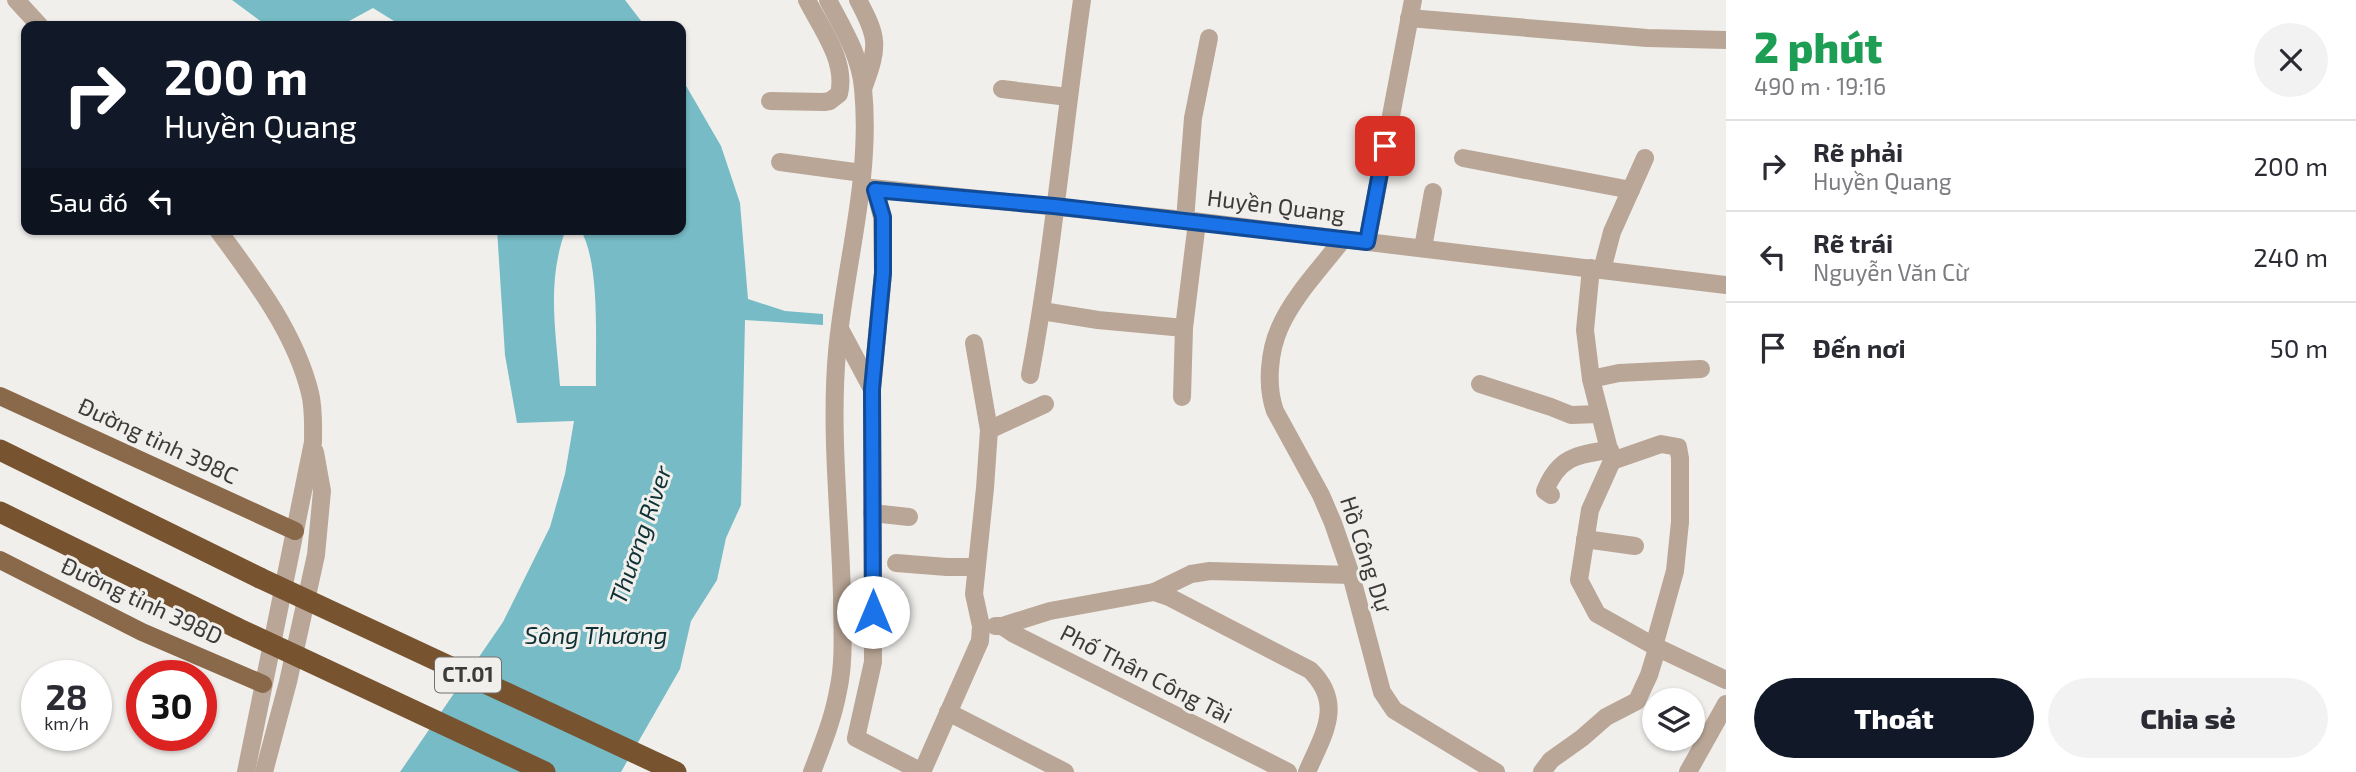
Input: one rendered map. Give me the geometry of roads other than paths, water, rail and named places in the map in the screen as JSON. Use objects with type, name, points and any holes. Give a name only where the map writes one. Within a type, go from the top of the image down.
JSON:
[{"type":"highway","name":"CT.01","points":[[0,450],[260,578],[676,772]]},
{"type":"highway","name":"CT.01","points":[[0,512],[237,628],[545,772]]},
{"type":"main road","name":"Đường tỉnh 398C","points":[[0,396],[295,531]]},
{"type":"main road","name":"Đường tỉnh 398D","points":[[0,560],[142,632],[264,684]]},
{"type":"street","points":[[16,0],[35,21]]},
{"type":"street","points":[[770,101],[824,102],[839,94],[840,73],[834,51],[807,0]]},
{"type":"street","points":[[812,772],[826,737],[839,690],[843,645],[837,353],[866,184],[863,88],[857,58],[828,0]]},
{"type":"street","points":[[858,0],[872,28],[875,49],[863,88]]},
{"type":"street","points":[[1030,375],[1042,311],[1082,0]]},
{"type":"street","points":[[1367,242],[1413,0]]},
{"type":"street","points":[[1409,18],[1647,38],[1726,40]]},
{"type":"street","points":[[1182,397],[1193,118],[1209,38]]},
{"type":"street","points":[[1003,89],[1068,97]]},
{"type":"street","points":[[1645,158],[1596,269],[1585,330],[1591,379],[1611,455],[1590,510],[1579,580],[1597,614],[1656,647],[1726,680]]},
{"type":"street","points":[[1463,159],[1631,190]]},
{"type":"street","name":"Huyền Quang","points":[[780,162],[866,184],[1726,285]]},
{"type":"street","points":[[866,184],[883,217],[883,273],[872,389],[873,662],[856,739],[922,772],[980,641],[982,626],[974,594],[989,430],[974,343]]},
{"type":"street","points":[[1423,248],[1433,192]]},
{"type":"street","points":[[221,235],[257,283],[282,324],[304,372],[311,396],[313,442],[322,491],[316,555],[288,682],[264,772]]},
{"type":"street","name":"Hồ Công Dự","points":[[1343,239],[1301,292],[1280,327],[1271,360],[1270,398],[1334,523],[1351,575],[1382,692],[1394,710],[1496,772]]},
{"type":"street","points":[[1042,311],[1098,320],[1184,328]]},
{"type":"street","points":[[840,330],[872,389]]},
{"type":"street","points":[[1591,379],[1629,373],[1701,369]]},
{"type":"street","points":[[1480,384],[1571,415],[1600,414]]},
{"type":"street","points":[[989,430],[1045,404]]},
{"type":"street","points":[[246,772],[313,442]]},
{"type":"street","points":[[1542,772],[1551,760],[1583,738],[1606,717],[1637,701],[1649,675],[1675,571],[1680,522],[1680,451],[1674,445],[1661,444],[1611,455],[1590,452],[1564,462],[1553,472],[1545,491],[1551,495]]},
{"type":"street","points":[[872,513],[909,517]]},
{"type":"street","points":[[1585,539],[1635,546]]},
{"type":"street","points":[[896,563],[976,567]]},
{"type":"street","points":[[1002,626],[1049,611],[1154,592],[1191,573],[1210,571],[1351,575]]},
{"type":"street","points":[[1154,592],[1169,597],[1310,670],[1319,679],[1329,702],[1330,715],[1307,772]]},
{"type":"street","name":"Phố Thân Công Tài","points":[[982,626],[1002,626],[1288,772]]},
{"type":"street","points":[[1688,772],[1726,704]]},
{"type":"street","points":[[948,712],[1065,772]]},
{"type":"water","points":[[232,0],[625,0],[641,21],[394,21],[373,8],[349,21],[260,21]]},
{"type":"water","name":"Sông Thương","points":[[686,86],[721,146],[740,203],[748,299],[785,311],[823,314],[823,325],[745,320],[741,505],[726,538],[717,580],[691,621],[680,669],[621,772],[400,772],[503,622],[550,527],[565,474],[574,421],[517,423],[505,355],[497,235],[564,235],[554,287],[560,386],[596,386],[594,283],[583,235],[686,235]]},
{"type":"water label","name":"Thương River","points":[[641,535]]}]
